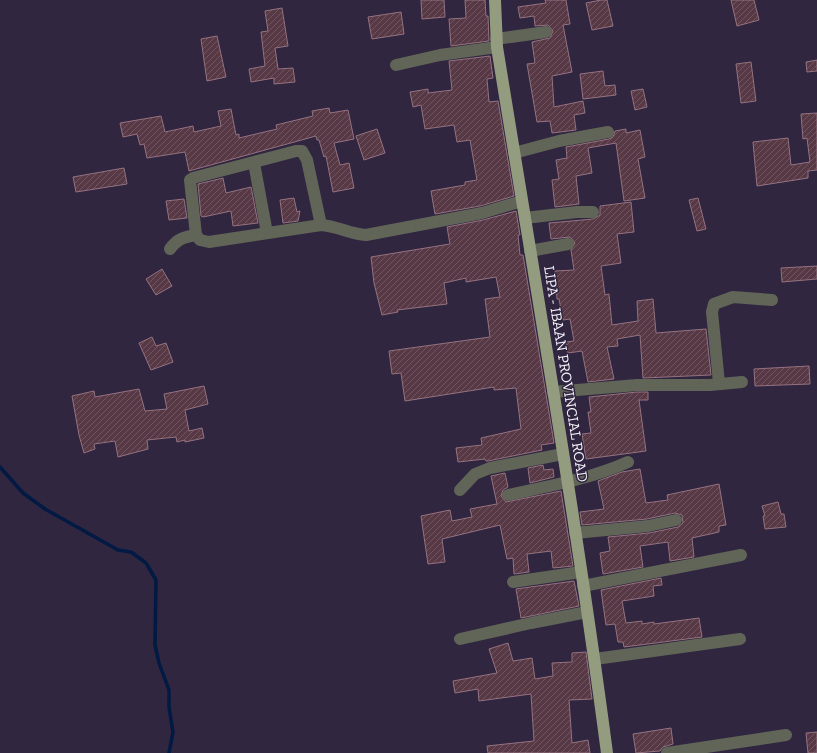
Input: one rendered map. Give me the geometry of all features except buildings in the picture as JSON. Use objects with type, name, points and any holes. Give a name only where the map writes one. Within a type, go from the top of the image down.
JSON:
[{"type":"main road","name":"LIPA - IBAAN PROVINCIAL ROAD","points":[[495,0],[497,43],[595,659],[607,753]]},
{"type":"street","points":[[396,65],[546,32]]},
{"type":"street","points":[[514,153],[559,141],[608,132]]},
{"type":"street","points":[[322,225],[307,160],[302,151],[296,151],[190,180],[196,235],[200,240],[209,242],[322,225],[334,226],[355,234],[366,235],[482,213],[522,201]]},
{"type":"street","points":[[254,163],[267,233]]},
{"type":"street","points":[[525,218],[577,212],[593,212]]},
{"type":"street","points":[[170,249],[175,242],[181,238],[196,235]]},
{"type":"street","points":[[530,251],[568,244]]},
{"type":"street","points":[[719,383],[712,312],[714,304],[733,297],[772,300]]},
{"type":"street","points":[[553,392],[637,385],[742,382]]},
{"type":"street","points":[[460,490],[475,474],[490,468],[563,454]]},
{"type":"street","points":[[508,495],[567,483],[596,475],[628,462]]},
{"type":"street","points":[[575,533],[648,526],[676,520]]},
{"type":"street","points":[[583,586],[741,555]]},
{"type":"street","points":[[513,582],[581,572]]},
{"type":"street","points":[[460,639],[587,612]]},
{"type":"street","points":[[595,659],[740,639]]},
{"type":"street","points":[[667,753],[786,735]]},
{"type":"waterway","points":[[0,467],[23,493],[45,509],[118,550],[131,552],[146,563],[156,580],[155,645],[159,663],[169,690],[169,707],[173,732],[169,753]]}]
